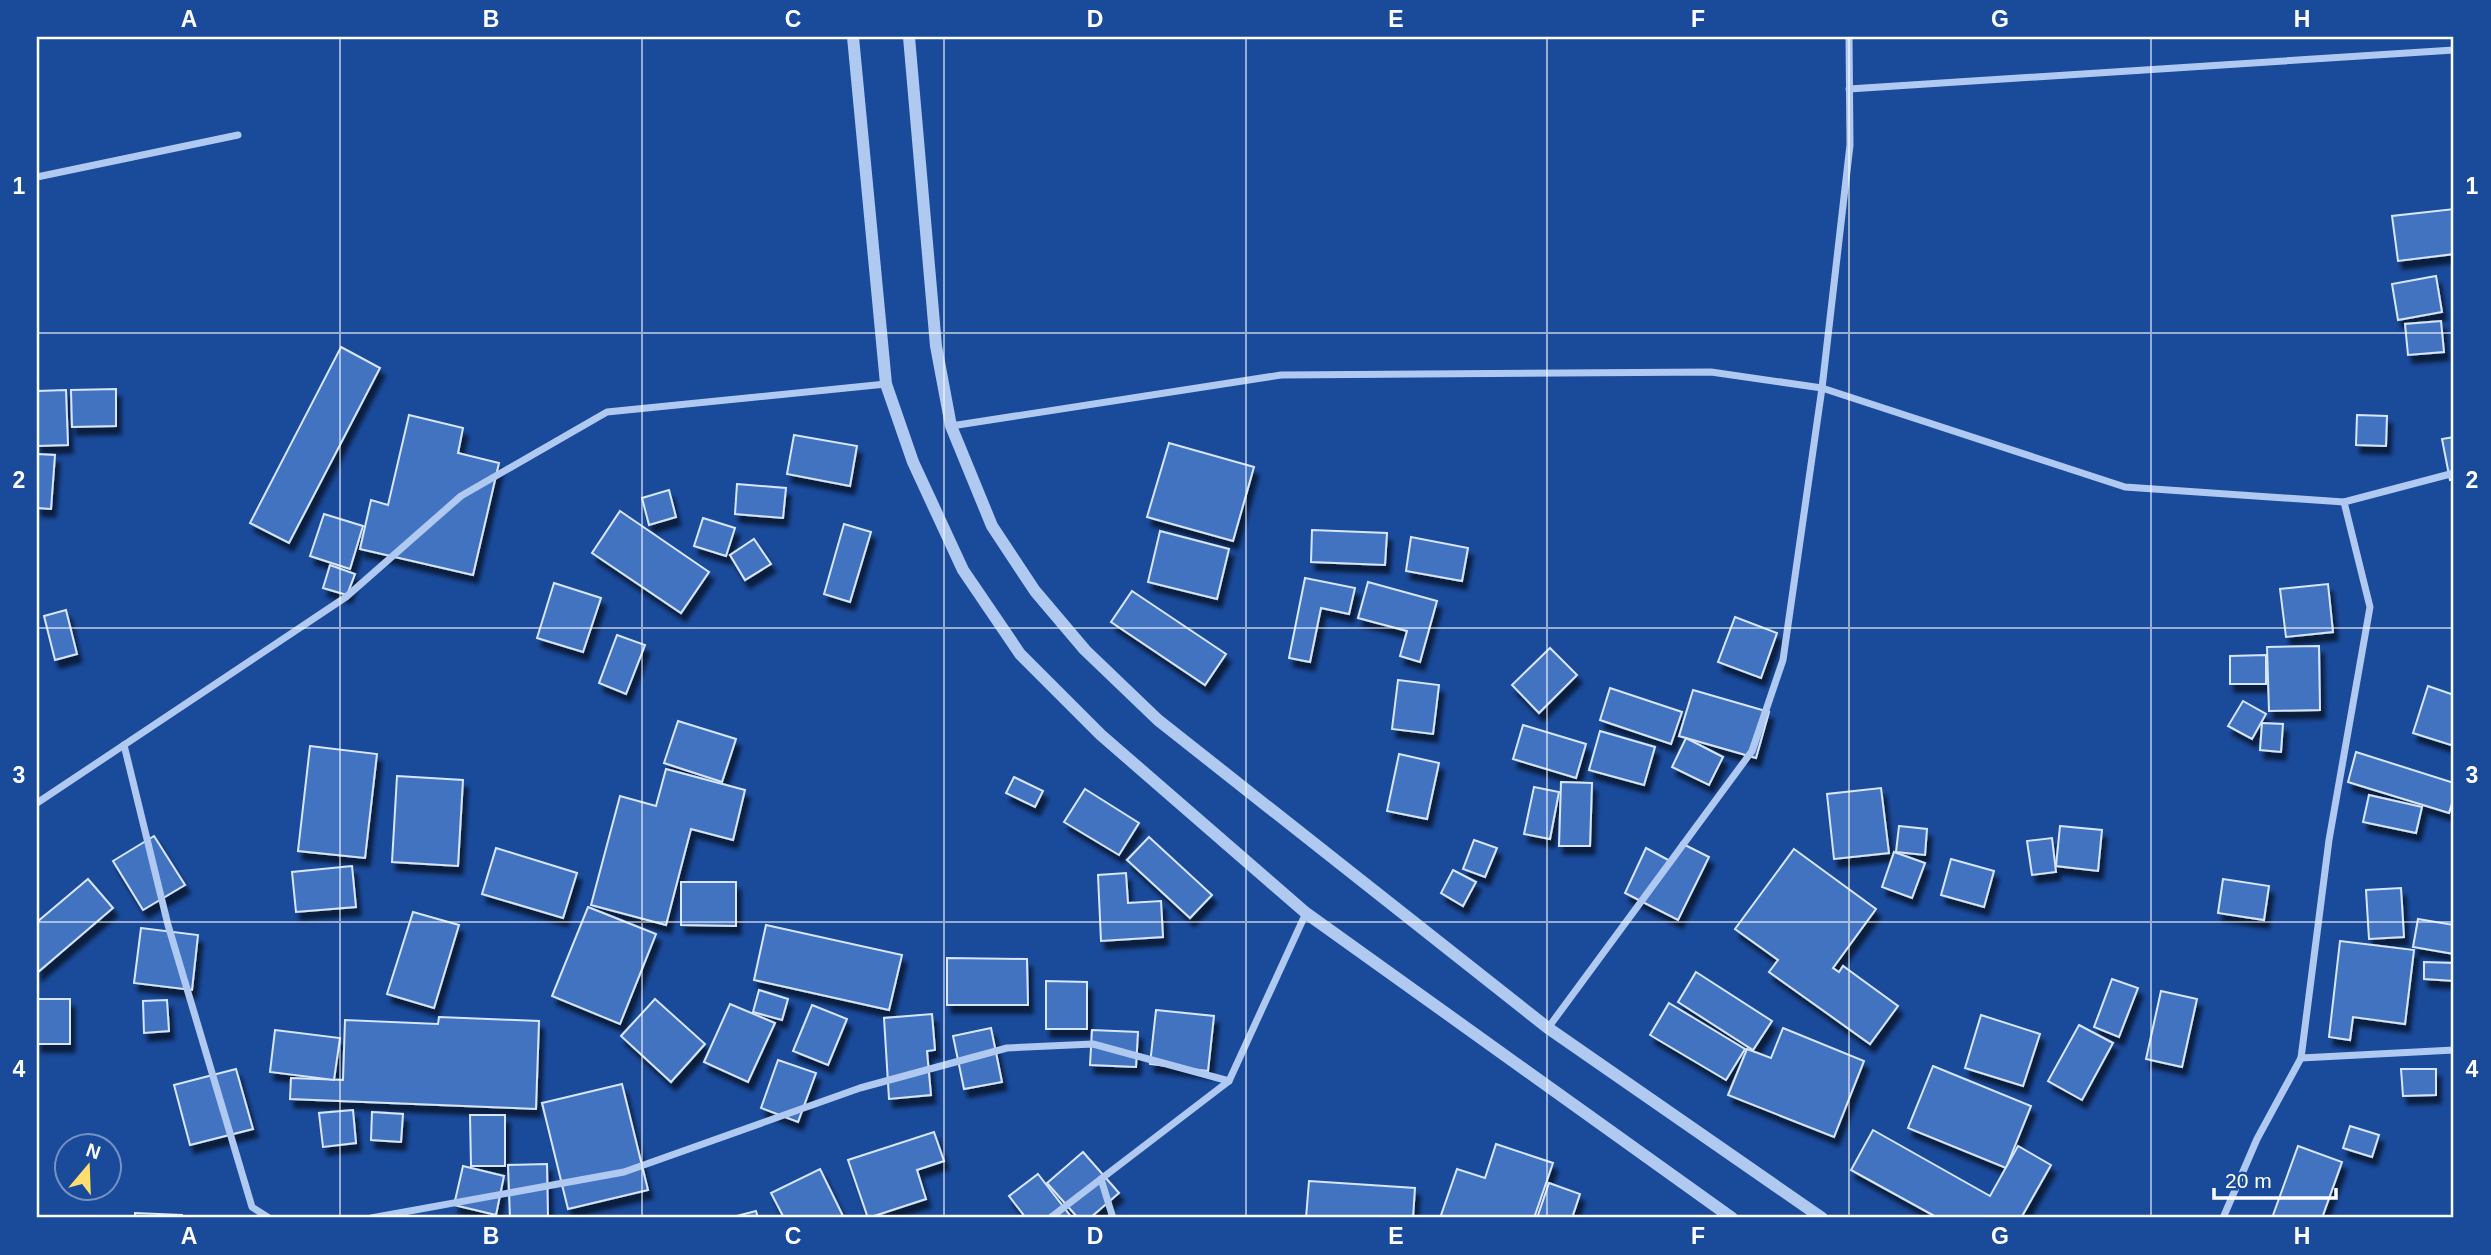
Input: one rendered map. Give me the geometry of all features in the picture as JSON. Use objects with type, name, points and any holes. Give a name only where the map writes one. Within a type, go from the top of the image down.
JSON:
[{"type":"street","points":[[853,37],[886,384],[913,462],[963,570],[1020,654],[1101,735],[1306,913],[1732,1218]]},
{"type":"street","points":[[909,37],[936,346],[951,426],[992,526],[1035,591],[1084,650],[1157,720],[1548,1028],[1822,1218]]},
{"type":"street","points":[[1548,1028],[1752,751],[1783,660],[1822,388],[1850,145],[1849,37]]},
{"type":"street","points":[[1849,89],[2454,50]]},
{"type":"street","points":[[37,177],[238,135]]},
{"type":"street","points":[[951,426],[1281,375],[1711,372],[1822,388],[2125,487],[2344,502],[2454,473]]},
{"type":"street","points":[[37,803],[346,597],[461,496],[607,412],[886,384]]},
{"type":"street","points":[[2223,1218],[2257,1139],[2301,1058],[2329,840],[2370,607],[2344,502]]},
{"type":"street","points":[[124,745],[168,925],[251,1207],[269,1218]]},
{"type":"street","points":[[1051,1218],[1229,1081],[1306,913]]},
{"type":"street","points":[[371,1218],[624,1172],[860,1088],[1007,1048],[1093,1044],[1229,1081]]},
{"type":"street","points":[[2301,1058],[2454,1050]]},
{"type":"street","points":[[1101,1180],[1113,1218]]},
{"type":"building","points":[[2454,209],[2454,254],[2398,261],[2392,216]]},
{"type":"building","points":[[2436,276],[2442,312],[2398,320],[2392,284]]},
{"type":"building","points":[[2441,321],[2444,352],[2408,355],[2405,324]]},
{"type":"building","points":[[341,347],[380,368],[289,543],[250,523]]},
{"type":"building","points":[[116,389],[116,426],[72,427],[71,390]]},
{"type":"building","points":[[66,390],[68,445],[37,446],[37,391]]},
{"type":"building","points":[[409,415],[463,428],[458,453],[499,463],[473,575],[360,549],[371,500],[388,505]]},
{"type":"building","points":[[2357,415],[2387,416],[2386,446],[2356,445]]},
{"type":"building","points":[[794,435],[857,446],[850,486],[787,474]]},
{"type":"building","points":[[2454,437],[2454,479],[2450,480],[2442,439]]},
{"type":"building","points":[[1169,443],[1254,467],[1233,541],[1147,517]]},
{"type":"building","points":[[37,454],[55,455],[51,509],[37,508]]},
{"type":"building","points":[[737,484],[786,488],[783,518],[735,514]]},
{"type":"building","points":[[669,490],[676,517],[649,525],[642,498]]},
{"type":"building","points":[[620,511],[709,572],[681,613],[592,553]]},
{"type":"building","points":[[324,514],[363,526],[350,569],[310,556]]},
{"type":"building","points":[[703,518],[735,528],[726,556],[694,546]]},
{"type":"building","points":[[844,524],[871,532],[850,602],[824,594]]},
{"type":"building","points":[[1312,530],[1387,533],[1385,565],[1311,562]]},
{"type":"building","points":[[1160,531],[1229,549],[1217,599],[1148,582]]},
{"type":"building","points":[[1411,537],[1468,548],[1462,581],[1406,571]]},
{"type":"building","points":[[754,539],[771,564],[745,580],[730,555]]},
{"type":"building","points":[[330,565],[355,574],[347,595],[323,588]]},
{"type":"building","points":[[1305,578],[1355,588],[1349,614],[1321,608],[1310,662],[1289,658]]},
{"type":"building","points":[[1368,582],[1437,601],[1420,662],[1400,656],[1407,631],[1358,618]]},
{"type":"building","points":[[554,583],[601,598],[583,652],[537,638]]},
{"type":"building","points":[[2328,584],[2333,632],[2286,637],[2280,589]]},
{"type":"building","points":[[1132,591],[1226,654],[1205,685],[1111,622]]},
{"type":"building","points":[[66,610],[77,654],[55,660],[44,616]]},
{"type":"building","points":[[1735,617],[1777,633],[1761,678],[1718,662]]},
{"type":"building","points":[[617,635],[645,645],[626,694],[599,683]]},
{"type":"building","points":[[2319,646],[2320,710],[2269,711],[2267,647]]},
{"type":"building","points":[[1550,648],[1577,675],[1539,713],[1512,685]]},
{"type":"building","points":[[2266,655],[2266,684],[2230,684],[2230,656]]},
{"type":"building","points":[[1398,680],[1439,685],[1433,734],[1392,729]]},
{"type":"building","points":[[2428,686],[2454,695],[2454,746],[2413,733]]},
{"type":"building","points":[[1610,688],[1682,712],[1671,744],[1600,720]]},
{"type":"building","points":[[1693,690],[1769,712],[1756,758],[1679,736]]},
{"type":"building","points":[[2243,701],[2266,714],[2252,739],[2228,726]]},
{"type":"building","points":[[678,721],[736,739],[722,782],[664,763]]},
{"type":"building","points":[[2262,723],[2283,724],[2281,752],[2260,750]]},
{"type":"building","points":[[1523,725],[1586,744],[1576,778],[1513,759]]},
{"type":"building","points":[[1600,731],[1655,747],[1644,785],[1589,770]]},
{"type":"building","points":[[1686,738],[1723,757],[1709,785],[1672,767]]},
{"type":"building","points":[[310,746],[377,754],[365,858],[298,851]]},
{"type":"building","points":[[2356,752],[2454,783],[2454,797],[2449,813],[2348,782]]},
{"type":"building","points":[[1399,754],[1439,763],[1427,819],[1387,811]]},
{"type":"building","points":[[666,769],[745,790],[733,840],[691,829],[666,925],[591,905],[620,796],[656,806]]},
{"type":"building","points":[[397,776],[463,780],[458,866],[392,862]]},
{"type":"building","points":[[1014,777],[1043,791],[1035,807],[1006,793]]},
{"type":"building","points":[[1561,782],[1592,783],[1590,846],[1559,846]]},
{"type":"building","points":[[1534,787],[1559,792],[1550,839],[1524,834]]},
{"type":"building","points":[[1881,788],[1889,853],[1834,859],[1827,794]]},
{"type":"building","points":[[1085,789],[1139,823],[1119,855],[1064,822]]},
{"type":"building","points":[[2369,795],[2422,807],[2416,833],[2363,822]]},
{"type":"building","points":[[1899,826],[1927,829],[1925,855],[1896,852]]},
{"type":"building","points":[[2060,826],[2102,830],[2098,871],[2056,866]]},
{"type":"building","points":[[154,836],[185,885],[143,910],[113,861]]},
{"type":"building","points":[[1149,837],[1212,895],[1190,918],[1127,860]]},
{"type":"building","points":[[2052,838],[2056,872],[2032,875],[2027,841]]},
{"type":"building","points":[[1474,840],[1497,848],[1485,877],[1463,869]]},
{"type":"building","points":[[1681,843],[1709,857],[1678,920],[1625,893],[1646,848],[1672,862]]},
{"type":"building","points":[[496,848],[577,873],[563,918],[482,894]]},
{"type":"building","points":[[1794,849],[1876,909],[1833,968],[1839,972],[1843,966],[1898,1006],[1870,1044],[1769,972],[1778,960],[1735,929]]},
{"type":"building","points":[[1894,852],[1925,863],[1912,898],[1882,887]]},
{"type":"building","points":[[1951,859],[1994,871],[1984,907],[1941,895]]},
{"type":"building","points":[[352,866],[356,907],[296,912],[292,872]]},
{"type":"building","points":[[1453,870],[1476,882],[1463,906],[1441,893]]},
{"type":"building","points":[[1126,873],[1128,903],[1161,901],[1163,937],[1101,941],[1098,875]]},
{"type":"building","points":[[88,879],[113,908],[37,973],[37,922]]},
{"type":"building","points":[[2223,879],[2269,886],[2264,920],[2218,913]]},
{"type":"building","points":[[681,882],[736,882],[736,926],[681,925]]},
{"type":"building","points":[[2401,888],[2404,937],[2369,939],[2366,890]]},
{"type":"building","points":[[588,907],[656,934],[620,1024],[552,996]]},
{"type":"building","points":[[413,912],[459,925],[434,1008],[387,994]]},
{"type":"building","points":[[2418,919],[2454,925],[2454,954],[2413,947]]},
{"type":"building","points":[[766,925],[902,955],[889,1010],[754,980]]},
{"type":"building","points":[[141,928],[198,935],[192,990],[134,983]]},
{"type":"building","points":[[2340,941],[2414,950],[2405,1024],[2353,1017],[2350,1040],[2329,1037]]},
{"type":"building","points":[[947,958],[1027,959],[1028,1005],[947,1005]]},
{"type":"building","points":[[2424,962],[2454,963],[2454,981],[2424,979]]},
{"type":"building","points":[[1696,972],[1772,1021],[1753,1050],[1678,1002]]},
{"type":"building","points":[[2112,979],[2138,988],[2119,1037],[2094,1027]]},
{"type":"building","points":[[1046,981],[1087,982],[1087,1029],[1046,1029]]},
{"type":"building","points":[[759,990],[788,999],[782,1020],[753,1012]]},
{"type":"building","points":[[2161,991],[2197,999],[2182,1067],[2146,1059]]},
{"type":"building","points":[[37,999],[70,999],[70,1044],[37,1044]]},
{"type":"building","points":[[655,999],[705,1044],[671,1082],[621,1036]]},
{"type":"building","points":[[167,1000],[169,1031],[144,1033],[143,1001]]},
{"type":"building","points":[[1669,1003],[1745,1049],[1726,1080],[1650,1035]]},
{"type":"building","points":[[730,1004],[775,1023],[748,1082],[704,1062]]},
{"type":"building","points":[[812,1005],[847,1019],[828,1065],[793,1051]]},
{"type":"building","points":[[1156,1010],[1214,1016],[1208,1071],[1150,1064]]},
{"type":"building","points":[[932,1014],[935,1050],[927,1051],[931,1095],[889,1099],[884,1018]]},
{"type":"building","points":[[1981,1015],[2040,1034],[2023,1086],[1965,1068]]},
{"type":"building","points":[[439,1017],[539,1021],[536,1109],[290,1099],[291,1078],[343,1080],[345,1020],[438,1024]]},
{"type":"building","points":[[2079,1025],[2113,1043],[2082,1100],[2048,1081]]},
{"type":"building","points":[[991,1028],[1002,1082],[964,1089],[953,1036]]},
{"type":"building","points":[[1783,1028],[1864,1061],[1834,1137],[1728,1095],[1747,1049],[1771,1058]]},
{"type":"building","points":[[275,1030],[340,1038],[334,1080],[270,1072]]},
{"type":"building","points":[[1092,1030],[1138,1032],[1136,1067],[1090,1065]]},
{"type":"building","points":[[778,1060],[816,1073],[798,1122],[761,1108]]},
{"type":"building","points":[[1933,1066],[2031,1106],[2006,1168],[1908,1128]]},
{"type":"building","points":[[236,1069],[253,1129],[190,1145],[174,1085]]},
{"type":"building","points":[[2401,1069],[2436,1069],[2436,1095],[2403,1096]]},
{"type":"building","points":[[622,1084],[648,1190],[568,1209],[542,1103]]},
{"type":"building","points":[[353,1110],[356,1143],[323,1147],[319,1113]]},
{"type":"building","points":[[372,1112],[403,1114],[401,1142],[371,1140]]},
{"type":"building","points":[[470,1115],[505,1115],[505,1166],[471,1166]]},
{"type":"building","points":[[2350,1126],[2379,1135],[2372,1157],[2343,1148]]},
{"type":"building","points":[[1873,1130],[1990,1196],[2018,1146],[2051,1165],[2021,1218],[1938,1218],[1851,1170]]},
{"type":"building","points":[[934,1132],[944,1161],[917,1170],[926,1199],[868,1218],[848,1160]]},
{"type":"building","points":[[1496,1144],[1553,1163],[1534,1218],[1440,1218],[1457,1169],[1485,1178]]},
{"type":"building","points":[[2298,1146],[2342,1162],[2322,1218],[2272,1218]]},
{"type":"building","points":[[1083,1152],[1119,1193],[1090,1218],[1078,1218],[1047,1183]]},
{"type":"building","points":[[547,1164],[548,1218],[510,1218],[508,1165]]},
{"type":"building","points":[[463,1166],[504,1176],[496,1215],[454,1205]]},
{"type":"building","points":[[820,1169],[844,1218],[784,1218],[771,1193]]},
{"type":"building","points":[[1038,1174],[1072,1218],[1026,1218],[1009,1196]]},
{"type":"building","points":[[1309,1181],[1415,1188],[1413,1218],[1306,1218]]},
{"type":"building","points":[[1549,1183],[1580,1194],[1572,1218],[1537,1218]]},
{"type":"building","points":[[756,1211],[758,1218],[729,1218]]},
{"type":"building","points":[[135,1213],[182,1215],[182,1218],[135,1218]]}]
